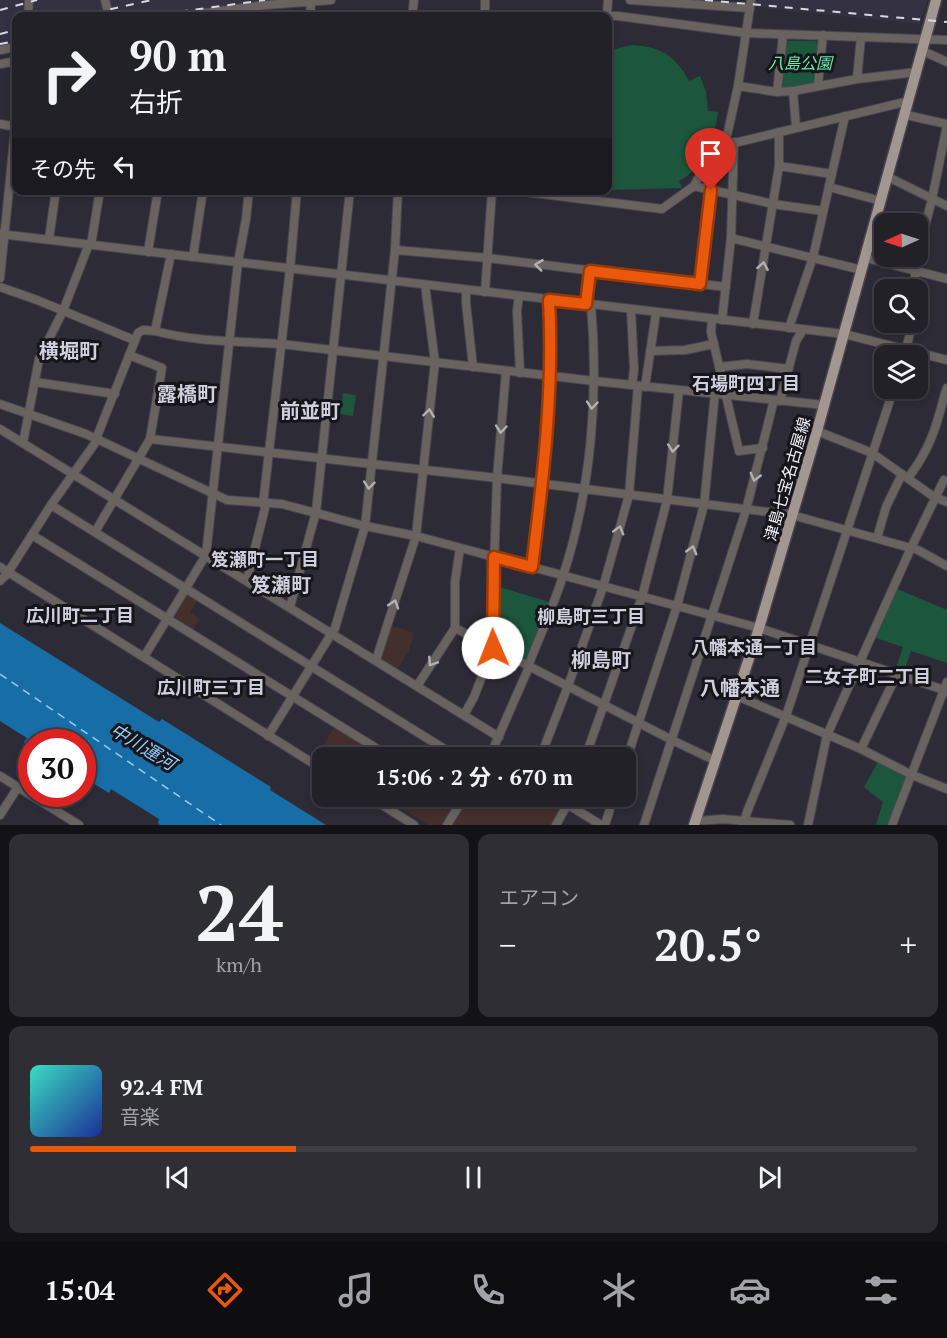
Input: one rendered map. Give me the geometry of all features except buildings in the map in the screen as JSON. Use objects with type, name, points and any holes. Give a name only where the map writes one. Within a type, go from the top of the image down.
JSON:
[{"type":"main road","name":"津島七宝名古屋線","points":[[695,823],[759,628],[817,431],[936,0]]},
{"type":"street","points":[[226,12],[265,3],[331,0]]},
{"type":"street","points":[[630,0],[750,4],[738,86],[725,145]]},
{"type":"street","points":[[310,12],[311,2]]},
{"type":"street","points":[[612,16],[746,33],[947,40]]},
{"type":"street","points":[[777,92],[783,35]]},
{"type":"street","points":[[818,86],[823,35]]},
{"type":"street","points":[[857,79],[861,37]]},
{"type":"street","points":[[923,51],[947,62]]},
{"type":"street","points":[[738,86],[793,92],[857,79],[917,72]]},
{"type":"street","points":[[793,92],[796,127]]},
{"type":"street","points":[[550,195],[662,209],[694,186],[714,148],[909,101]]},
{"type":"street","points":[[906,114],[947,125],[928,216]]},
{"type":"street","points":[[789,328],[813,257],[845,116]]},
{"type":"street","points":[[753,324],[779,166],[779,132]]},
{"type":"street","points":[[722,320],[734,195],[734,142]]},
{"type":"street","points":[[0,278],[4,204],[12,163]]},
{"type":"street","points":[[779,166],[832,174]]},
{"type":"street","points":[[888,177],[947,206]]},
{"type":"street","points":[[694,186],[773,204],[823,211]]},
{"type":"street","points":[[829,188],[881,201]]},
{"type":"street","points":[[700,284],[711,190]]},
{"type":"street","points":[[49,239],[55,195]]},
{"type":"street","points":[[23,442],[39,359],[63,311],[90,245],[99,195]]},
{"type":"street","points":[[148,252],[157,195]]},
{"type":"street","points":[[194,257],[202,195]]},
{"type":"street","points":[[144,657],[206,555],[238,262],[248,195]]},
{"type":"street","points":[[247,580],[265,504],[297,195]]},
{"type":"street","points":[[290,607],[316,512],[350,195]]},
{"type":"street","points":[[268,735],[332,633],[365,526],[392,281],[398,195]]},
{"type":"street","points":[[485,292],[492,195]]},
{"type":"street","points":[[2,234],[844,334],[881,345]]},
{"type":"street","points":[[731,238],[862,270]]},
{"type":"street","points":[[395,250],[488,258],[726,287]]},
{"type":"street","points":[[155,330],[171,254]]},
{"type":"street","points":[[866,258],[946,276]]},
{"type":"street","points":[[915,269],[915,279]]},
{"type":"street","points":[[494,747],[529,666],[563,576],[585,490],[594,381],[588,304],[590,271]]},
{"type":"street","points":[[376,660],[416,536],[435,362],[425,285]]},
{"type":"street","points":[[0,287],[134,340]]},
{"type":"street","points":[[466,290],[473,367]]},
{"type":"street","points":[[519,296],[517,311],[520,373]]},
{"type":"street","points":[[532,567],[542,485],[549,376],[549,300]]},
{"type":"street","points":[[631,310],[634,369],[639,386]]},
{"type":"street","points":[[544,747],[603,587],[629,495],[639,386],[650,351],[656,313]]},
{"type":"street","points":[[712,319],[714,344],[739,451],[763,448]]},
{"type":"street","points":[[0,580],[8,574],[51,505],[97,439],[134,340],[142,330],[155,330],[192,339],[281,345],[824,405]]},
{"type":"street","points":[[644,825],[746,510],[777,400],[796,341],[803,330]]},
{"type":"street","points":[[650,351],[685,350],[714,344]]},
{"type":"street","points":[[95,532],[150,439],[162,368],[129,355]]},
{"type":"street","points":[[928,356],[947,360]]},
{"type":"street","points":[[719,367],[747,364],[788,369]]},
{"type":"street","points":[[464,715],[474,697],[493,648],[497,478],[506,371]]},
{"type":"street","points":[[34,382],[115,394]]},
{"type":"street","points":[[878,538],[886,507],[905,476],[922,460],[939,417],[947,388]]},
{"type":"street","points":[[589,747],[642,597],[667,500],[679,390]]},
{"type":"street","points":[[630,747],[677,606],[704,505],[715,393]]},
{"type":"street","points":[[744,824],[786,716],[890,399]]},
{"type":"street","points":[[0,404],[97,439],[227,500],[282,504],[365,526],[416,536],[759,628],[946,688],[892,825]]},
{"type":"street","points":[[0,429],[499,737]]},
{"type":"street","points":[[817,431],[872,453],[934,496],[947,502]]},
{"type":"street","points":[[150,439],[497,478],[792,515],[918,550],[947,566]]},
{"type":"street","points":[[808,825],[827,735],[910,548],[944,480]]},
{"type":"street","points":[[51,505],[441,747]]},
{"type":"street","points":[[32,535],[374,747]]},
{"type":"street","points":[[417,686],[454,628],[455,582],[460,548]]},
{"type":"street","points":[[0,567],[312,763]]},
{"type":"street","points":[[454,628],[672,741],[716,761]]},
{"type":"street","points":[[861,749],[897,674]]},
{"type":"street","points":[[737,696],[947,789]]},
{"type":"street","points":[[0,776],[18,787],[0,815]]},
{"type":"street","points":[[50,807],[79,825]]},
{"type":"street","points":[[385,807],[414,825]]},
{"type":"street","points":[[447,825],[456,807]]},
{"type":"street","points":[[556,825],[566,807]]},
{"type":"street","points":[[578,807],[603,825],[610,807]]},
{"type":"street","points":[[695,823],[723,819],[744,824],[790,825]]},
{"type":"shaded area","points":[[0,0],[24,0],[22,12],[12,12],[12,45],[0,47]]},
{"type":"shaded area","points":[[34,0],[261,0],[261,2],[199,12],[33,12]]},
{"type":"shaded area","points":[[756,0],[927,1],[920,24],[754,7]]},
{"type":"shaded area","points":[[187,593],[198,599],[190,612],[200,619],[193,630],[173,616]]},
{"type":"shaded area","points":[[390,625],[414,633],[409,651],[397,670],[380,659]]},
{"type":"shaded area","points":[[335,726],[369,747],[322,747]]},
{"type":"shaded area","points":[[399,807],[454,807],[443,825],[429,825]]},
{"type":"shaded area","points":[[463,807],[564,807],[555,825],[451,825]]},
{"type":"green space","name":"八島公園","points":[[788,41],[815,41],[818,45],[815,81],[812,85],[782,89]]},
{"type":"green space","points":[[632,45],[659,50],[678,65],[689,81],[700,76],[706,92],[708,111],[718,112],[711,142],[695,169],[679,181],[682,188],[612,190],[612,50]]},
{"type":"green space","points":[[343,393],[356,395],[353,416],[340,414]]},
{"type":"green space","points":[[496,586],[549,602],[527,659],[524,660],[496,646]]},
{"type":"green space","points":[[895,588],[947,610],[947,663],[911,651],[904,671],[896,668],[903,647],[873,637]]},
{"type":"green space","points":[[879,760],[908,777],[889,825],[876,825],[883,802],[864,787]]},
{"type":"water","name":"中川運河","points":[[0,623],[159,722],[162,719],[271,787],[270,790],[326,825],[160,825],[159,819],[111,789],[109,793],[96,785],[96,729],[18,729],[18,732],[0,721]]},
{"type":"ferry route","points":[[0,674],[221,825]]},
{"type":"railway","points":[[0,10],[37,0]]},
{"type":"railway","points":[[97,12],[152,0]]},
{"type":"railway","points":[[177,12],[265,0]]},
{"type":"railway","points":[[705,0],[947,22]]},
{"type":"railway","points":[[82,12],[87,11]]},
{"type":"railway","points":[[150,12],[157,11]]},
{"type":"railway","points":[[0,34],[12,31]]},
{"type":"railway","points":[[0,44],[12,42]]},
{"type":"district","name":"横堀町","points":[[69,351]]},
{"type":"district","name":"石場町四丁目","points":[[746,384]]},
{"type":"district","name":"露橋町","points":[[187,394]]},
{"type":"district","name":"前並町","points":[[310,411]]},
{"type":"district","name":"笈瀬町一丁目","points":[[265,560]]},
{"type":"district","name":"笈瀬町","points":[[281,585]]},
{"type":"district","name":"広川町二丁目","points":[[80,616]]},
{"type":"district","name":"柳島町三丁目","points":[[591,617]]},
{"type":"district","name":"八幡本通一丁目","points":[[754,648]]},
{"type":"district","name":"柳島町","points":[[601,660]]},
{"type":"district","name":"二女子町二丁目","points":[[868,677]]},
{"type":"district","name":"広川町三丁目","points":[[211,688]]},
{"type":"district","name":"八幡本通","points":[[740,688]]},
{"type":"route","points":[[493,648],[494,557],[532,567],[542,485],[548,398],[549,300],[586,304],[590,271],[700,284],[711,190]]}]
